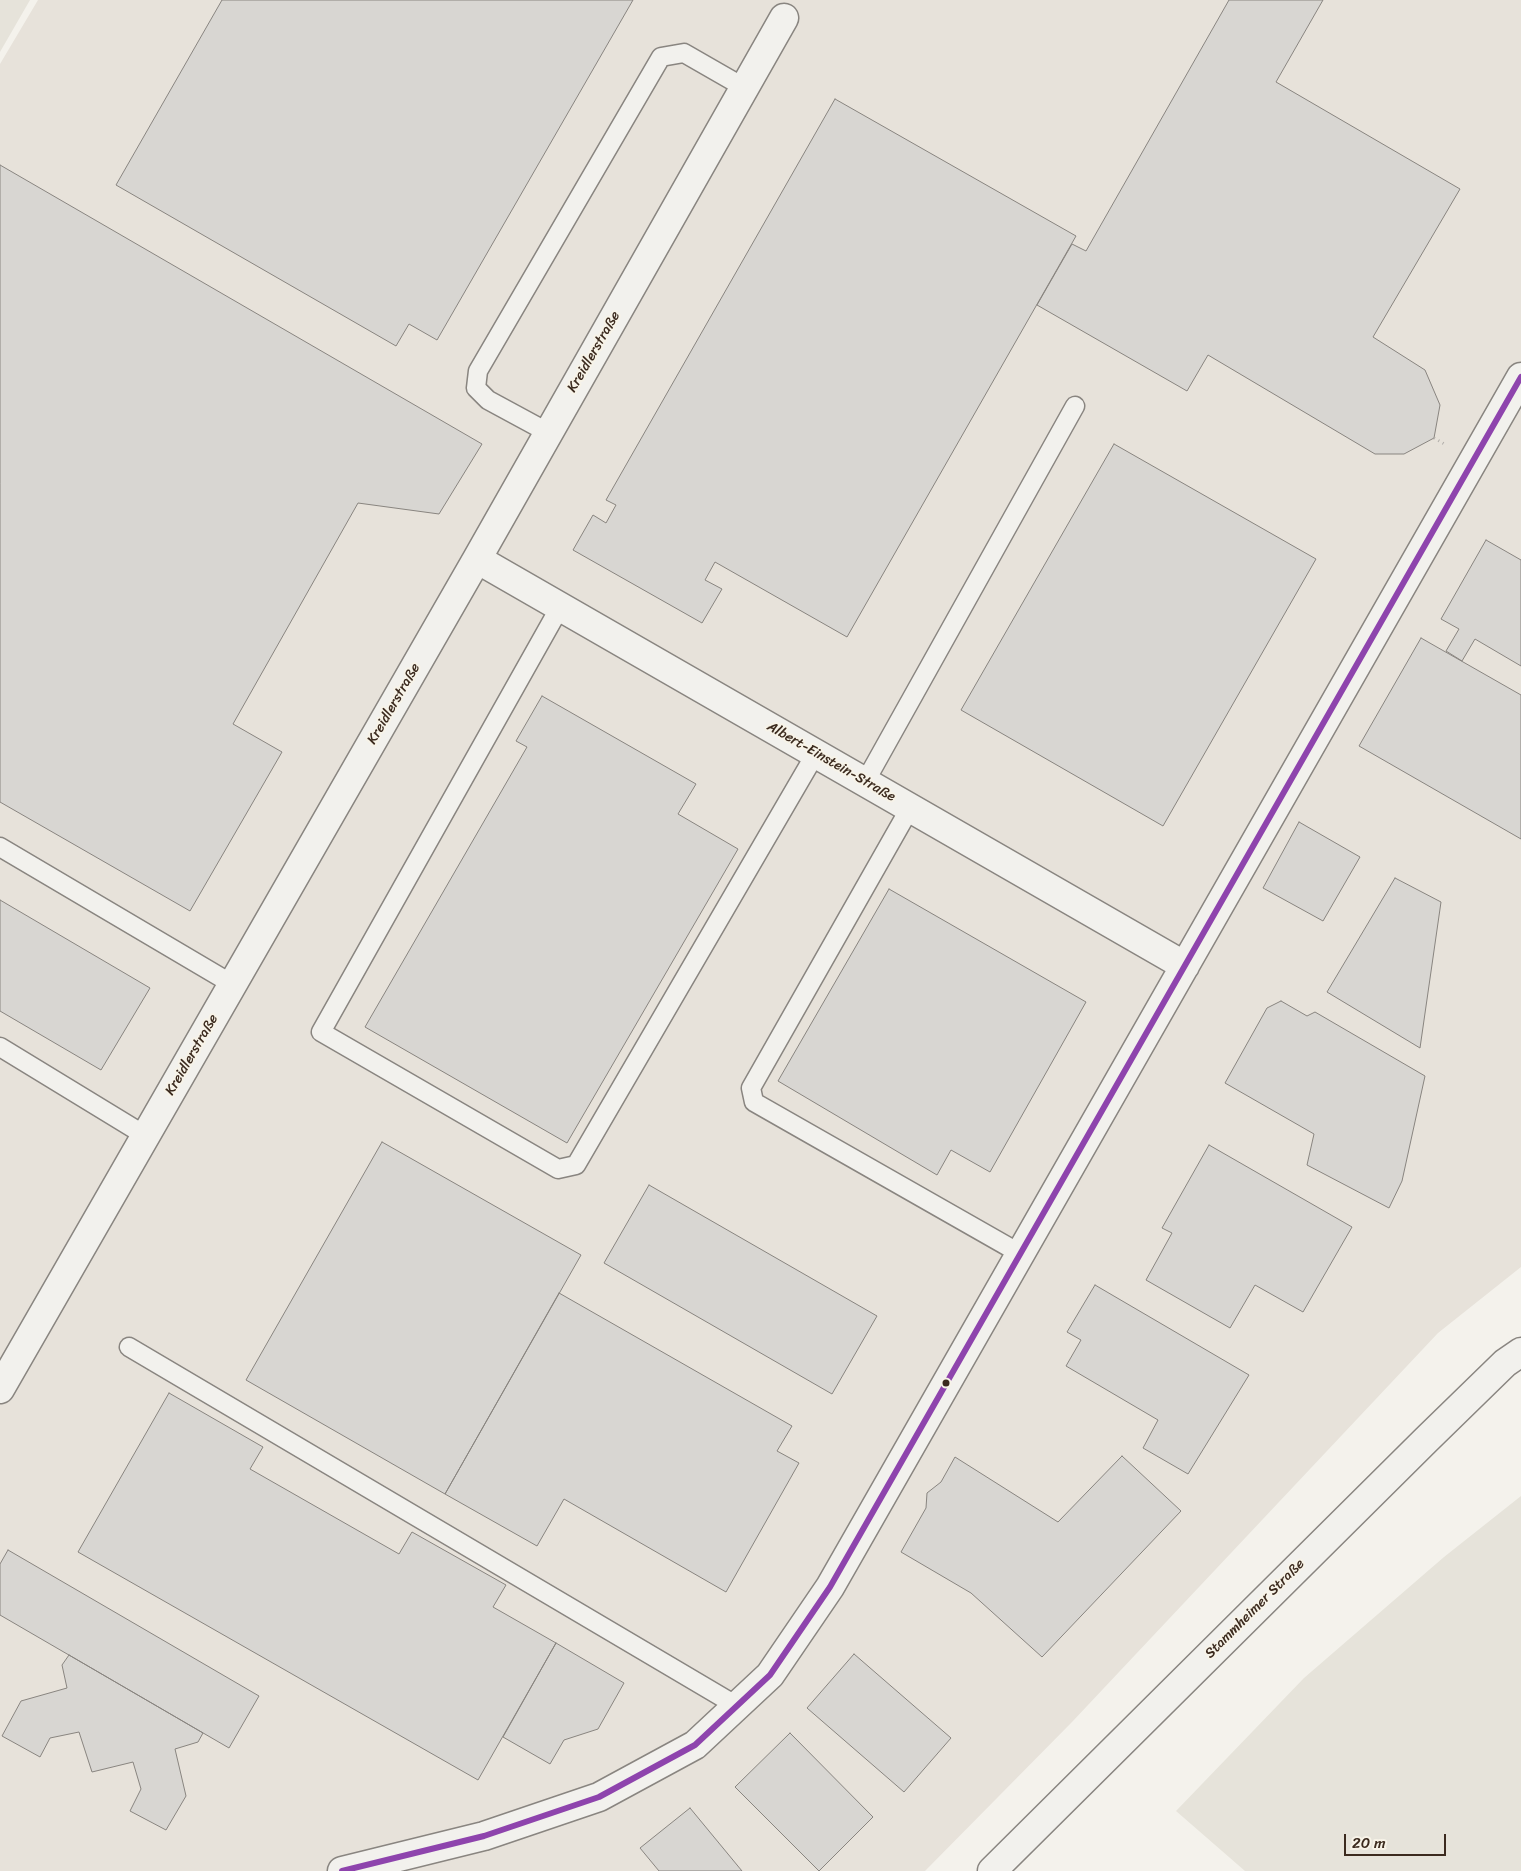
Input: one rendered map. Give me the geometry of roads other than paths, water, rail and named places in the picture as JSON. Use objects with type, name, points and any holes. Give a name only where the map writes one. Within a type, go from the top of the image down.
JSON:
[{"type":"street","name":"Kreidlerstraße","points":[[0,1389],[477,559],[784,18]]},
{"type":"street","points":[[342,1871],[484,1836],[599,1797],[695,1745],[770,1675],[830,1587],[1521,377]]},
{"type":"street","name":"Albert-Einstein-Straße","points":[[477,559],[1185,966]]},
{"type":"street","name":"Stammheimer Straße","points":[[992,1871],[1505,1362],[1521,1352]]},
{"type":"lane","points":[[548,433],[488,400],[476,388],[478,371],[661,57],[684,53],[745,88]]},
{"type":"lane","points":[[865,782],[1075,406]]},
{"type":"lane","points":[[560,606],[321,1032],[558,1168],[576,1165],[816,753]]},
{"type":"lane","points":[[910,808],[751,1088],[752,1095],[754,1102],[1021,1254]]},
{"type":"lane","points":[[0,847],[232,984]]},
{"type":"lane","points":[[0,1046],[146,1136]]},
{"type":"lane","points":[[129,1347],[737,1706]]}]
